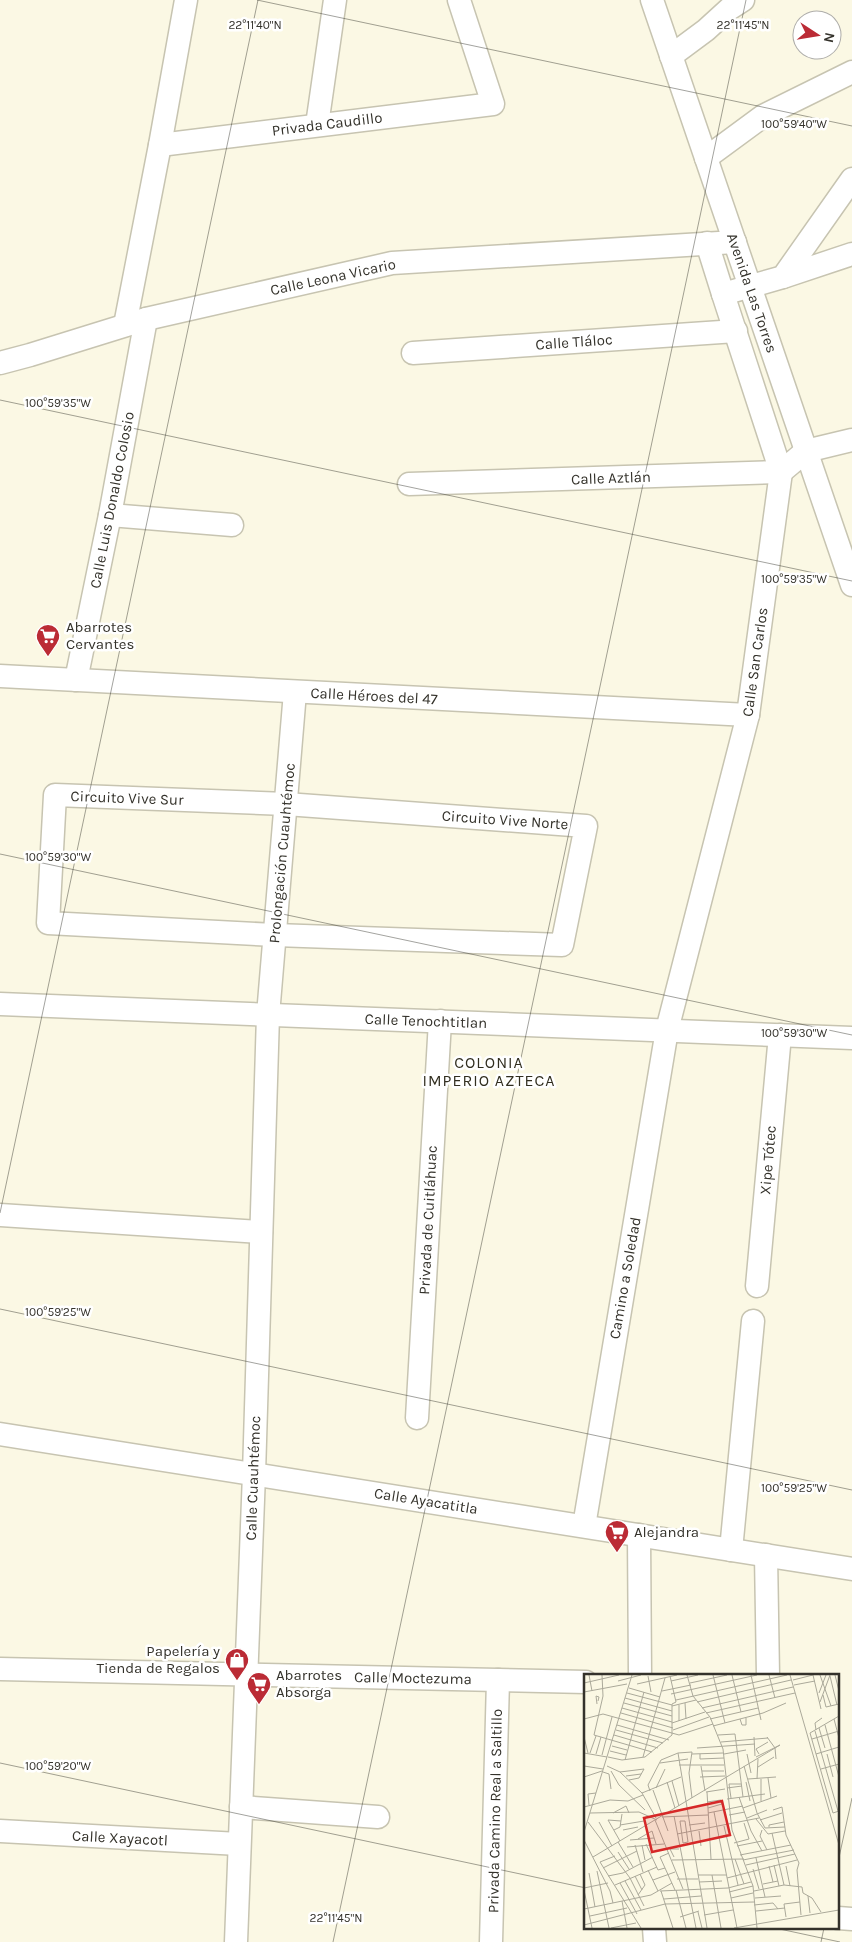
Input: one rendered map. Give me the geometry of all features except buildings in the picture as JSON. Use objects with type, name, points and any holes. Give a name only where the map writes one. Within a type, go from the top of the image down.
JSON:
[{"type":"street","name":"Calle Luis Donaldo Colosio","points":[[76,680],[110,515],[160,145],[186,0]]},
{"type":"street","points":[[317,125],[335,0]]},
{"type":"street","name":"Privada Caudillo","points":[[160,145],[493,104],[459,0]]},
{"type":"street","name":"Avenida Las Torres","points":[[652,0],[852,585]]},
{"type":"street","points":[[671,56],[743,0]]},
{"type":"street","points":[[706,158],[764,116],[852,72]]},
{"type":"street","points":[[783,277],[852,179]]},
{"type":"street","name":"Calle Leona Vicario","points":[[0,363],[135,322],[392,263],[734,242]]},
{"type":"street","name":"Calle San Carlos","points":[[667,1030],[748,715],[781,472],[707,243]]},
{"type":"street","points":[[723,294],[783,277],[852,254]]},
{"type":"street","name":"Calle Tláloc","points":[[413,353],[736,331]]},
{"type":"street","points":[[781,472],[806,451],[852,440]]},
{"type":"street","name":"Calle Aztlán","points":[[409,484],[781,472]]},
{"type":"street","points":[[110,515],[232,525]]},
{"type":"street","name":"Calle Héroes del 47","points":[[0,676],[748,715]]},
{"type":"street","name":"Prolongación Cuauhtémoc","points":[[268,1015],[295,692]]},
{"type":"street","name":"Circuito Vive Sur","points":[[275,935],[48,923],[55,795],[286,804]]},
{"type":"street","name":"Circuito Vive Norte","points":[[275,935],[562,945],[586,826],[286,804]]},
{"type":"street","name":"Calle Tenochtitlan","points":[[0,1004],[852,1038]]},
{"type":"street","name":"Calle Cuauhtémoc","points":[[236,1942],[254,1474],[268,1015]]},
{"type":"street","name":"Privada de Cuitláhuac","points":[[417,1418],[440,1021]]},
{"type":"street","name":"Camino a Soledad","points":[[584,1526],[667,1030]]},
{"type":"street","name":"Xipe Tótec","points":[[756,1286],[780,1035]]},
{"type":"street","points":[[0,1215],[262,1232]]},
{"type":"street","points":[[731,1550],[753,1321]]},
{"type":"street","name":"Calle Ayacatitla","points":[[0,1434],[852,1569]]},
{"type":"street","points":[[638,1535],[640,1674]]},
{"type":"street","points":[[766,1555],[768,1674]]},
{"type":"street","name":"Calle Moctezuma","points":[[0,1669],[584,1682]]},
{"type":"street","name":"Privada Camino Real a Saltillo","points":[[491,1942],[498,1680]]},
{"type":"street","points":[[241,1807],[378,1817]]},
{"type":"street","name":"Calle Xayacotl","points":[[0,1831],[239,1844]]},
{"type":"place","name":"Abarrotes Cervantes","points":[[48,657]]},
{"type":"place","name":"Alejandra","points":[[617,1553]]},
{"type":"place","name":"Papelería y Tienda de Regalos","points":[[237,1681]]},
{"type":"place","name":"Abarrotes Absorga","points":[[259,1705]]},
{"type":"district","name":"COLONIA IMPERIO AZTECA","points":[[489,1071]]}]
